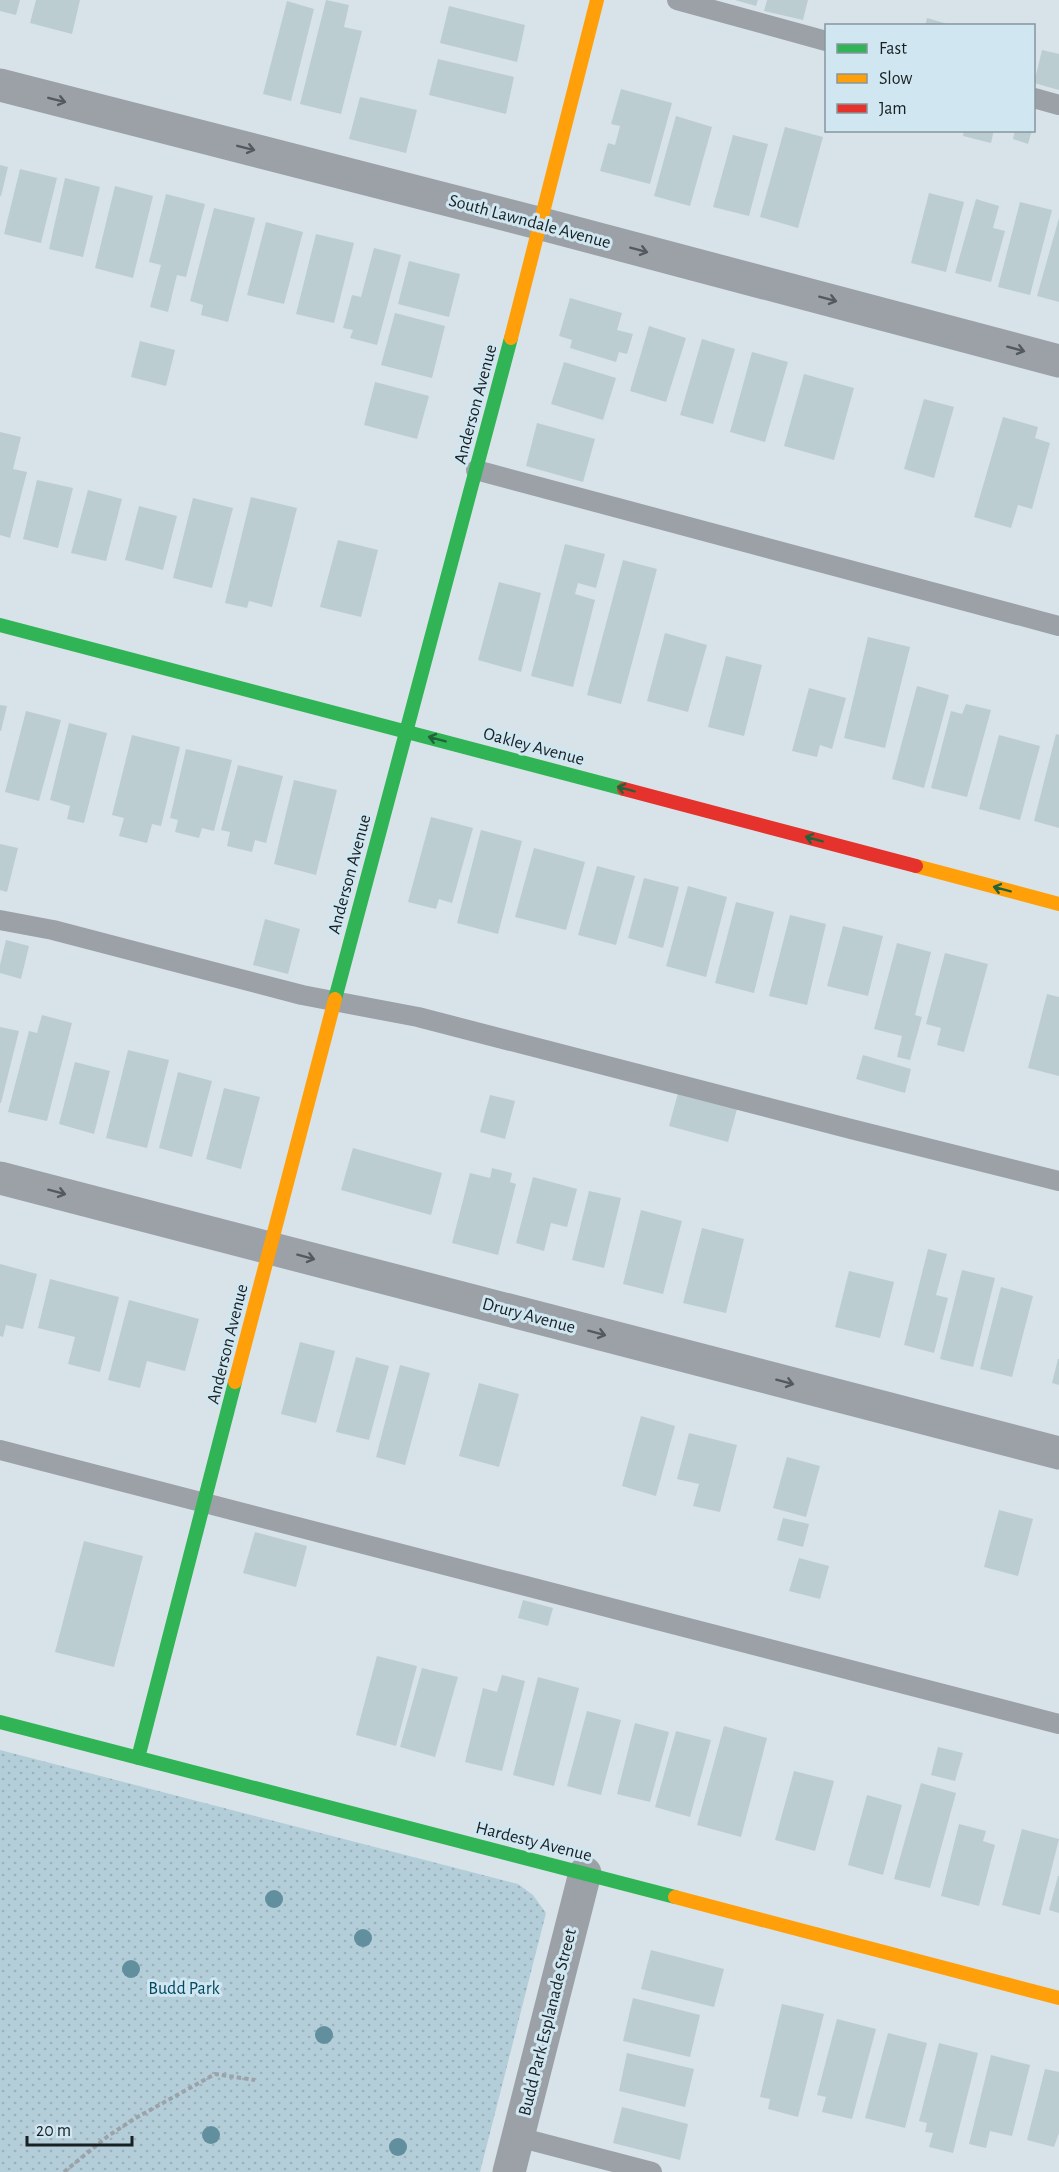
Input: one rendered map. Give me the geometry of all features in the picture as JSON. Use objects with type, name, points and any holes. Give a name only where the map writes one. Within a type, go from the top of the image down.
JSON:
[{"type":"street","name":"Anderson Avenue","points":[[138,1758],[206,1503],[269,1248],[334,1000],[542,224],[597,0]]},
{"type":"street","name":"South Lawndale Avenue","points":[[0,85],[542,224],[1059,361]]},
{"type":"street","name":"Oakley Avenue","points":[[0,625],[1059,904]]},
{"type":"street","name":"Drury Avenue","points":[[0,1178],[1059,1453]]},
{"type":"street","name":"Hardesty Avenue","points":[[0,1722],[1059,1998]]},
{"type":"street","name":"Budd Park Esplanade Street","points":[[509,2172],[585,1873]]},
{"type":"lane","points":[[677,0],[825,41]]},
{"type":"lane","points":[[1035,98],[1059,105]]},
{"type":"lane","points":[[476,470],[1059,626]]},
{"type":"lane","points":[[0,920],[53,930],[302,994],[418,1017],[1059,1181]]},
{"type":"lane","points":[[0,1450],[1059,1724]]},
{"type":"lane","points":[[518,2137],[652,2172]]},
{"type":"path","points":[[64,2172],[108,2136],[134,2119],[215,2074],[255,2080]]},
{"type":"green space","name":"Budd Park","points":[[0,1750],[518,1884],[533,1895],[546,1913],[480,2172],[0,2172]]},
{"type":"building","points":[[0,0],[20,0],[16,15],[0,11]]},
{"type":"building","points":[[36,0],[80,0],[72,34],[30,23]]},
{"type":"building","points":[[326,0],[349,5],[344,27],[362,31],[341,114],[300,104]]},
{"type":"building","points":[[735,0],[758,0],[756,6]]},
{"type":"building","points":[[767,0],[808,0],[803,20],[764,11]]},
{"type":"building","points":[[287,1],[314,9],[291,101],[263,94]]},
{"type":"building","points":[[449,6],[525,25],[517,62],[440,43]]},
{"type":"building","points":[[927,18],[948,24],[926,24]]},
{"type":"building","points":[[1042,50],[1059,54],[1059,90],[1035,83]]},
{"type":"building","points":[[438,59],[514,77],[506,114],[429,95]]},
{"type":"building","points":[[621,89],[672,103],[650,184],[600,171],[608,143],[615,145],[620,126],[611,124]]},
{"type":"building","points":[[360,97],[417,110],[406,153],[349,139]]},
{"type":"building","points":[[676,116],[712,127],[690,206],[654,196]]},
{"type":"building","points":[[785,127],[823,137],[798,228],[760,217]]},
{"type":"building","points":[[964,132],[994,132],[991,143],[963,136]]},
{"type":"building","points":[[1015,132],[1031,132],[1028,144],[1013,139]]},
{"type":"building","points":[[733,135],[768,144],[749,216],[713,207]]},
{"type":"building","points":[[0,165],[8,167],[1,196],[0,196]]},
{"type":"building","points":[[20,169],[57,178],[41,243],[4,234]]},
{"type":"building","points":[[65,178],[100,187],[83,257],[49,249]]},
{"type":"building","points":[[115,186],[153,196],[133,278],[95,268]]},
{"type":"building","points":[[929,193],[964,202],[946,272],[911,263]]},
{"type":"building","points":[[166,194],[205,204],[186,277],[177,275],[168,312],[150,307],[161,265],[149,262]]},
{"type":"building","points":[[976,199],[999,206],[993,228],[1005,231],[991,282],[955,273]]},
{"type":"building","points":[[1020,202],[1052,210],[1030,295],[998,287]]},
{"type":"building","points":[[214,208],[255,218],[228,322],[201,315],[203,305],[190,301]]},
{"type":"building","points":[[1059,218],[1059,302],[1037,296]]},
{"type":"building","points":[[266,222],[303,232],[284,304],[247,295]]},
{"type":"building","points":[[316,234],[354,243],[334,323],[296,314]]},
{"type":"building","points":[[374,248],[401,255],[377,345],[350,338],[353,330],[343,328],[352,295],[361,297]]},
{"type":"building","points":[[409,261],[460,274],[449,317],[398,304]]},
{"type":"building","points":[[570,298],[622,313],[617,330],[633,334],[627,354],[619,352],[616,362],[570,348],[572,340],[559,336]]},
{"type":"building","points":[[395,313],[445,326],[432,378],[381,365]]},
{"type":"building","points":[[649,326],[686,338],[666,402],[630,391]]},
{"type":"building","points":[[702,339],[735,349],[713,424],[680,415]]},
{"type":"building","points":[[140,341],[175,350],[166,386],[131,377]]},
{"type":"building","points":[[752,352],[788,362],[765,442],[730,432]]},
{"type":"building","points":[[564,362],[616,378],[603,420],[551,404]]},
{"type":"building","points":[[804,374],[854,388],[834,460],[784,446]]},
{"type":"building","points":[[375,382],[429,396],[417,439],[364,425]]},
{"type":"building","points":[[924,399],[954,407],[934,478],[904,469]]},
{"type":"building","points":[[1003,417],[1038,427],[1035,438],[1050,443],[1032,509],[1018,505],[1011,528],[974,517]]},
{"type":"building","points":[[537,423],[595,439],[583,482],[526,466]]},
{"type":"building","points":[[0,432],[21,437],[13,469],[27,472],[10,538],[0,535]]},
{"type":"building","points":[[37,480],[73,488],[58,548],[23,539]]},
{"type":"building","points":[[88,490],[122,499],[106,561],[71,553]]},
{"type":"building","points":[[251,497],[297,508],[272,607],[249,601],[247,608],[225,603]]},
{"type":"building","points":[[193,498],[233,508],[212,588],[173,578]]},
{"type":"building","points":[[139,506],[177,516],[163,570],[125,560]]},
{"type":"building","points":[[338,540],[378,550],[361,617],[320,607]]},
{"type":"building","points":[[565,544],[605,554],[596,588],[578,583],[575,594],[595,600],[573,687],[531,676]]},
{"type":"building","points":[[623,560],[657,569],[621,704],[587,695]]},
{"type":"building","points":[[499,582],[541,593],[521,672],[478,660]]},
{"type":"building","points":[[665,633],[707,645],[688,712],[647,701]]},
{"type":"building","points":[[868,637],[910,647],[885,748],[844,738]]},
{"type":"building","points":[[726,656],[762,665],[744,736],[708,727]]},
{"type":"building","points":[[917,686],[949,695],[924,788],[892,779]]},
{"type":"building","points":[[809,688],[846,698],[832,749],[820,745],[817,757],[792,751]]},
{"type":"building","points":[[966,704],[991,710],[967,797],[931,788],[951,711],[962,714]]},
{"type":"building","points":[[0,705],[7,706],[1,731],[0,731]]},
{"type":"building","points":[[26,711],[61,720],[39,801],[5,792]]},
{"type":"building","points":[[69,723],[107,733],[84,823],[67,819],[70,806],[50,800]]},
{"type":"building","points":[[1056,734],[1059,735],[1059,828],[1034,821]]},
{"type":"building","points":[[132,735],[180,747],[161,826],[152,824],[147,843],[119,836],[124,818],[112,815]]},
{"type":"building","points":[[999,735],[1040,746],[1020,820],[979,809]]},
{"type":"building","points":[[186,749],[232,760],[214,831],[202,828],[199,838],[175,832],[178,820],[170,818]]},
{"type":"building","points":[[238,765],[283,776],[266,843],[255,840],[252,852],[227,846],[230,832],[221,830]]},
{"type":"building","points":[[294,780],[337,790],[316,875],[274,864]]},
{"type":"building","points":[[431,817],[473,828],[452,903],[439,899],[436,909],[408,902]]},
{"type":"building","points":[[481,830],[522,841],[498,934],[457,923]]},
{"type":"building","points":[[0,844],[18,848],[7,892],[0,890]]},
{"type":"building","points":[[534,848],[585,862],[566,930],[515,917]]},
{"type":"building","points":[[597,866],[635,876],[616,945],[578,935]]},
{"type":"building","points":[[644,878],[679,887],[663,948],[628,938]]},
{"type":"building","points":[[688,886],[727,897],[706,977],[666,966]]},
{"type":"building","points":[[736,902],[774,912],[754,993],[715,983]]},
{"type":"building","points":[[790,915],[826,924],[807,1005],[769,996]]},
{"type":"building","points":[[265,919],[300,929],[288,974],[253,965]]},
{"type":"building","points":[[843,926],[883,936],[868,996],[827,986]]},
{"type":"building","points":[[6,940],[29,946],[21,979],[0,973]]},
{"type":"building","points":[[897,943],[931,952],[915,1015],[922,1017],[910,1060],[897,1057],[902,1036],[874,1029]]},
{"type":"building","points":[[945,953],[988,964],[964,1052],[937,1045],[941,1028],[926,1024]]},
{"type":"building","points":[[1047,994],[1059,997],[1059,1076],[1028,1068]]},
{"type":"building","points":[[42,1015],[72,1023],[47,1121],[8,1112],[29,1031],[37,1033]]},
{"type":"building","points":[[0,1027],[19,1031],[1,1103],[0,1103]]},
{"type":"building","points":[[128,1050],[169,1060],[147,1148],[106,1138]]},
{"type":"building","points":[[863,1055],[911,1069],[905,1093],[856,1079]]},
{"type":"building","points":[[75,1062],[110,1071],[94,1134],[59,1124]]},
{"type":"building","points":[[178,1072],[212,1081],[192,1157],[159,1148]]},
{"type":"building","points":[[224,1088],[260,1097],[241,1169],[206,1159]]},
{"type":"building","points":[[678,1093],[737,1109],[728,1142],[669,1126]]},
{"type":"building","points":[[490,1095],[515,1101],[505,1139],[480,1132]]},
{"type":"building","points":[[353,1148],[442,1173],[431,1215],[341,1190]]},
{"type":"building","points":[[492,1168],[512,1173],[510,1182],[516,1184],[498,1255],[452,1243],[470,1173],[490,1178]]},
{"type":"building","points":[[533,1177],[577,1189],[567,1227],[551,1223],[544,1251],[516,1243]]},
{"type":"building","points":[[589,1191],[621,1198],[604,1268],[572,1260]]},
{"type":"building","points":[[641,1210],[682,1221],[663,1294],[623,1284]]},
{"type":"building","points":[[702,1228],[744,1239],[726,1313],[683,1303]]},
{"type":"building","points":[[928,1249],[947,1254],[936,1295],[948,1298],[934,1353],[904,1345]]},
{"type":"building","points":[[0,1264],[37,1274],[23,1329],[6,1325],[3,1337],[0,1336]]},
{"type":"building","points":[[962,1270],[995,1278],[973,1367],[940,1359]]},
{"type":"building","points":[[849,1271],[894,1282],[880,1338],[835,1327]]},
{"type":"building","points":[[50,1279],[119,1297],[100,1372],[68,1364],[75,1337],[38,1328]]},
{"type":"building","points":[[1001,1287],[1033,1296],[1012,1377],[980,1369]]},
{"type":"building","points":[[129,1300],[199,1319],[185,1371],[147,1361],[140,1388],[108,1380]]},
{"type":"building","points":[[300,1342],[335,1351],[316,1423],[281,1414]]},
{"type":"building","points":[[356,1357],[389,1366],[369,1440],[336,1432]]},
{"type":"building","points":[[1059,1359],[1059,1385],[1052,1383]]},
{"type":"building","points":[[400,1365],[430,1373],[405,1465],[376,1457]]},
{"type":"building","points":[[479,1383],[519,1394],[499,1467],[459,1456]]},
{"type":"building","points":[[641,1416],[675,1426],[656,1496],[622,1486]]},
{"type":"building","points":[[689,1433],[737,1445],[720,1512],[693,1506],[699,1484],[677,1479]]},
{"type":"building","points":[[787,1457],[820,1466],[806,1517],[773,1508]]},
{"type":"building","points":[[999,1510],[1033,1519],[1018,1576],[984,1567]]},
{"type":"building","points":[[783,1518],[809,1524],[803,1547],[777,1540]]},
{"type":"building","points":[[255,1532],[307,1546],[296,1587],[243,1573]]},
{"type":"building","points":[[84,1541],[143,1556],[114,1667],[55,1652]]},
{"type":"building","points":[[799,1558],[829,1566],[820,1599],[789,1591]]},
{"type":"building","points":[[523,1600],[553,1608],[548,1626],[518,1618]]},
{"type":"building","points":[[377,1656],[417,1666],[396,1746],[356,1735]]},
{"type":"building","points":[[422,1668],[458,1677],[435,1757],[400,1747]]},
{"type":"building","points":[[502,1675],[525,1681],[502,1771],[465,1762],[483,1688],[497,1692]]},
{"type":"building","points":[[538,1677],[579,1688],[554,1786],[513,1775]]},
{"type":"building","points":[[587,1711],[621,1720],[601,1795],[567,1786]]},
{"type":"building","points":[[635,1723],[669,1732],[650,1802],[617,1794]]},
{"type":"building","points":[[724,1726],[767,1738],[741,1837],[697,1825]]},
{"type":"building","points":[[676,1731],[711,1740],[690,1817],[655,1807]]},
{"type":"building","points":[[938,1747],[963,1753],[955,1781],[931,1775]]},
{"type":"building","points":[[794,1771],[834,1781],[815,1851],[775,1840]]},
{"type":"building","points":[[921,1783],[956,1793],[930,1888],[894,1879]]},
{"type":"building","points":[[867,1795],[902,1805],[883,1875],[848,1865]]},
{"type":"building","points":[[959,1824],[986,1831],[983,1841],[995,1845],[979,1906],[941,1896]]},
{"type":"building","points":[[1022,1829],[1059,1839],[1040,1915],[1002,1905]]},
{"type":"building","points":[[1059,1876],[1059,1913],[1049,1910]]},
{"type":"building","points":[[651,1950],[724,1969],[714,2007],[641,1989]]},
{"type":"building","points":[[633,1998],[700,2015],[690,2057],[623,2041]]},
{"type":"building","points":[[782,2004],[824,2014],[798,2117],[768,2109],[770,2099],[760,2097]]},
{"type":"building","points":[[837,2019],[876,2029],[852,2119],[822,2112],[826,2097],[817,2095]]},
{"type":"building","points":[[888,2033],[927,2043],[905,2128],[865,2118]]},
{"type":"building","points":[[939,2043],[978,2053],[953,2153],[929,2147],[933,2133],[925,2132],[927,2123],[919,2121]]},
{"type":"building","points":[[627,2053],[694,2069],[685,2107],[619,2091]]},
{"type":"building","points":[[991,2055],[1030,2065],[1012,2136],[990,2131],[986,2148],[969,2144]]},
{"type":"building","points":[[1045,2069],[1059,2072],[1059,2133],[1054,2147],[1027,2140]]},
{"type":"building","points":[[622,2107],[688,2124],[680,2160],[613,2143]]},
{"type":"traffic: fast","points":[[335,999],[511,338]]},
{"type":"traffic: fast","points":[[0,625],[624,789]]},
{"type":"traffic: fast","points":[[138,1758],[235,1382]]},
{"type":"traffic: fast","points":[[0,1722],[675,1897]]},
{"type":"traffic: slow","points":[[511,338],[597,0]]},
{"type":"traffic: slow","points":[[916,866],[1059,904]]},
{"type":"traffic: slow","points":[[235,1382],[335,999]]},
{"type":"traffic: slow","points":[[675,1897],[1059,1998]]},
{"type":"traffic: jam","points":[[624,789],[916,866]]}]
